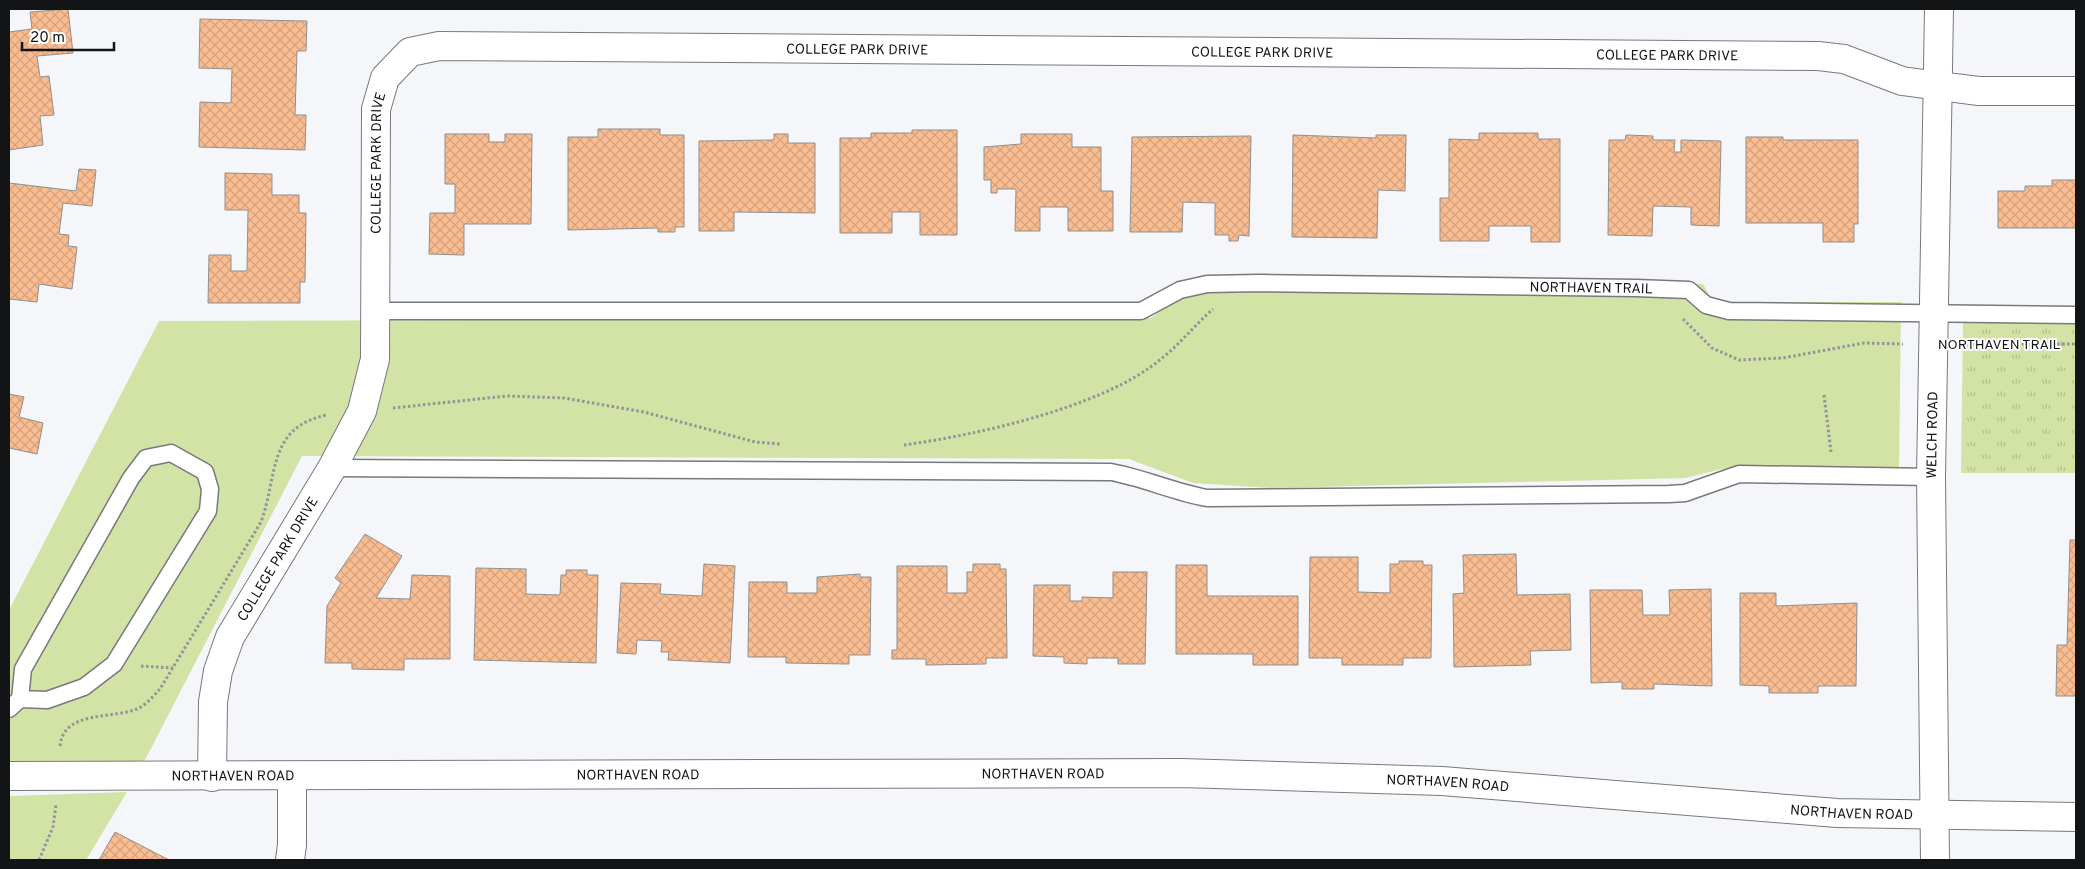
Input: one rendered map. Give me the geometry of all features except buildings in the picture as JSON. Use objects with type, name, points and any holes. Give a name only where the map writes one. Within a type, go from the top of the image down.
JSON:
[{"type":"street","name":"WELCH ROAD","points":[[1935,860],[1931,477],[1939,9]]},
{"type":"street","name":"COLLEGE PARK DRIVE","points":[[212,777],[212,702],[218,672],[230,637],[332,468],[362,411],[375,359],[376,109],[385,78],[410,52],[439,46],[1818,56],[1844,59],[1902,81],[1980,91],[2076,91]]},
{"type":"street","name":"NORTHAVEN ROAD","points":[[9,776],[292,777],[1181,773],[1442,781],[1837,813],[2076,817]]},
{"type":"street","points":[[290,860],[292,845],[292,777]]},
{"type":"lane","name":"NORTHAVEN TRAIL","points":[[376,311],[1141,311],[1180,290],[1207,284],[1259,284],[1689,290],[1706,306],[1729,310],[2076,315]]},
{"type":"lane","points":[[171,453],[205,472],[210,490],[208,512],[114,664],[84,687],[47,700],[14,704],[23,669],[131,478],[146,458],[171,453]]},
{"type":"lane","points":[[332,468],[1111,472],[1137,477],[1183,494],[1207,498],[1668,494],[1685,492],[1739,474],[1931,477]]},
{"type":"path","name":"NORTHAVEN TRAIL","points":[[1678,312],[1689,327],[1712,348],[1739,360],[1783,358],[1864,343],[2076,344]]},
{"type":"path","points":[[1824,395],[1831,452]]},
{"type":"path","points":[[39,860],[52,827],[57,796]]},
{"type":"green space","points":[[1202,277],[1659,281],[1703,284],[1713,302],[1901,302],[1899,472],[1722,469],[1685,478],[1271,488],[1193,483],[1129,459],[302,456],[144,762],[9,761],[9,610],[159,321],[1151,318]]},
{"type":"green space","points":[[1963,322],[2076,323],[2076,473],[1961,473]]},
{"type":"green space","points":[[127,792],[86,860],[9,860],[9,796]]}]
